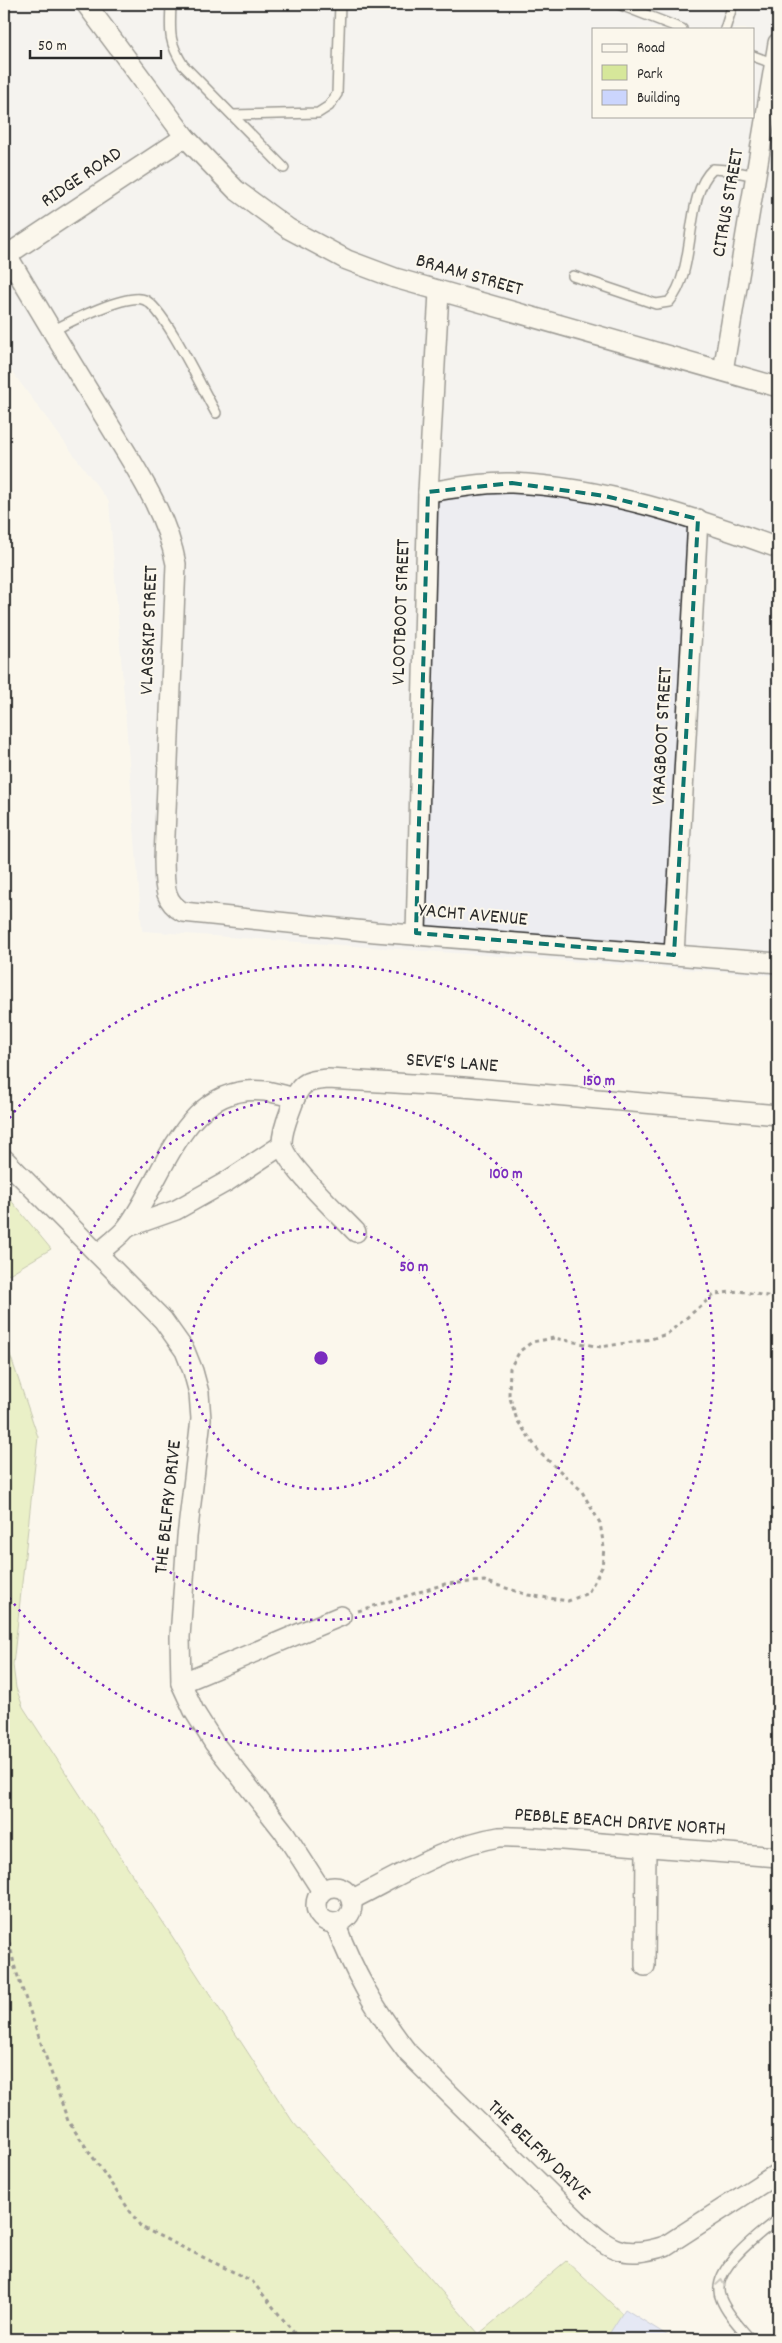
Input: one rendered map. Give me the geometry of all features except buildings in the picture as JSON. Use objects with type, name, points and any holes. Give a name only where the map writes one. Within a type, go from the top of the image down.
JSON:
[{"type":"street","name":"BRAAM STREET","points":[[86,4],[185,137],[236,190],[289,230],[347,260],[439,292],[778,386]]},
{"type":"street","name":"CITRUS STREET","points":[[723,371],[778,43]]},
{"type":"street","name":"RIDGE ROAD","points":[[5,256],[185,137]]},
{"type":"street","name":"VLAGSKIP STREET","points":[[5,256],[144,483],[166,524],[173,544],[176,564],[164,860],[168,900]]},
{"type":"street","name":"VLOOTBOOT STREET","points":[[416,934],[428,492],[439,292]]},
{"type":"street","points":[[428,492],[481,484],[520,484],[605,496],[698,519],[778,548]]},
{"type":"street","name":"VRAGBOOT STREET","points":[[674,955],[698,519]]},
{"type":"street","name":"YACHT AVENUE","points":[[168,900],[174,907],[184,912],[374,932],[778,963]]},
{"type":"street","name":"SEVE'S LANE","points":[[282,1145],[284,1129],[298,1088],[309,1081],[328,1079],[463,1086],[778,1115]]},
{"type":"street","points":[[98,1254],[128,1227],[172,1151],[197,1113],[212,1101],[233,1093],[265,1090],[295,1098]]},
{"type":"street","points":[[128,1227],[176,1210],[226,1182],[282,1145],[292,1163],[356,1232]]},
{"type":"street","name":"THE BELFRY DRIVE","points":[[4,1159],[163,1320],[185,1351],[199,1392],[201,1419],[187,1537],[180,1637],[181,1683],[194,1711],[214,1743],[284,1832],[322,1891]]},
{"type":"street","points":[[181,1683],[341,1616]]},
{"type":"street","name":"PEBBLE BEACH DRIVE NORTH","points":[[351,1900],[441,1856],[474,1843],[500,1837],[537,1838],[778,1857]]},
{"type":"street","points":[[646,1846],[646,1966]]},
{"type":"street","points":[[339,1887],[349,1895],[351,1900],[348,1916],[335,1923],[322,1920],[318,1915],[315,1902],[322,1891],[327,1888],[339,1887]]},
{"type":"street","name":"THE BELFRY DRIVE","points":[[335,1923],[351,1964],[384,2021],[408,2053],[577,2220],[607,2245],[622,2252],[646,2252],[666,2246],[778,2173]]},
{"type":"lane","points":[[171,4],[170,33],[173,49],[183,65],[284,168]]},
{"type":"lane","points":[[233,115],[318,113],[329,106],[337,94],[340,4]]},
{"type":"lane","points":[[618,4],[679,28]]},
{"type":"lane","points":[[725,28],[733,4]]},
{"type":"lane","points":[[754,56],[775,64]]},
{"type":"lane","points":[[573,276],[656,304],[669,302],[680,285],[705,176],[713,169],[756,176]]},
{"type":"lane","points":[[52,331],[73,320],[130,298],[144,299],[161,316],[216,413]]},
{"type":"lane","points":[[750,2339],[719,2297],[721,2278],[728,2264],[778,2219]]},
{"type":"path","points":[[341,1616],[445,1584],[484,1581],[528,1595],[568,1600],[588,1593],[602,1567],[604,1548],[600,1523],[581,1490],[540,1453],[516,1420],[509,1395],[510,1368],[520,1351],[532,1342],[554,1338],[601,1347],[667,1334],[715,1294],[739,1291],[778,1298]]},
{"type":"path","points":[[4,1920],[15,1968],[68,2121],[141,2227],[252,2281],[299,2339]]},
{"type":"highlighted area","points":[[512,483],[605,496],[698,519],[674,955],[416,933],[428,492]]},
{"type":"shaded area","points":[[4,4],[778,4],[778,976],[142,931],[109,502],[4,361]]},
{"type":"green space","points":[[4,1192],[51,1249],[4,1277]]},
{"type":"green space","points":[[4,1337],[38,1437],[13,1665],[16,1688],[23,1707],[293,2122],[479,2334],[566,2261],[626,2317],[612,2339],[4,2339]]},
{"type":"water","points":[[4,2094],[7,2097],[6,2157],[4,2162]]}]
